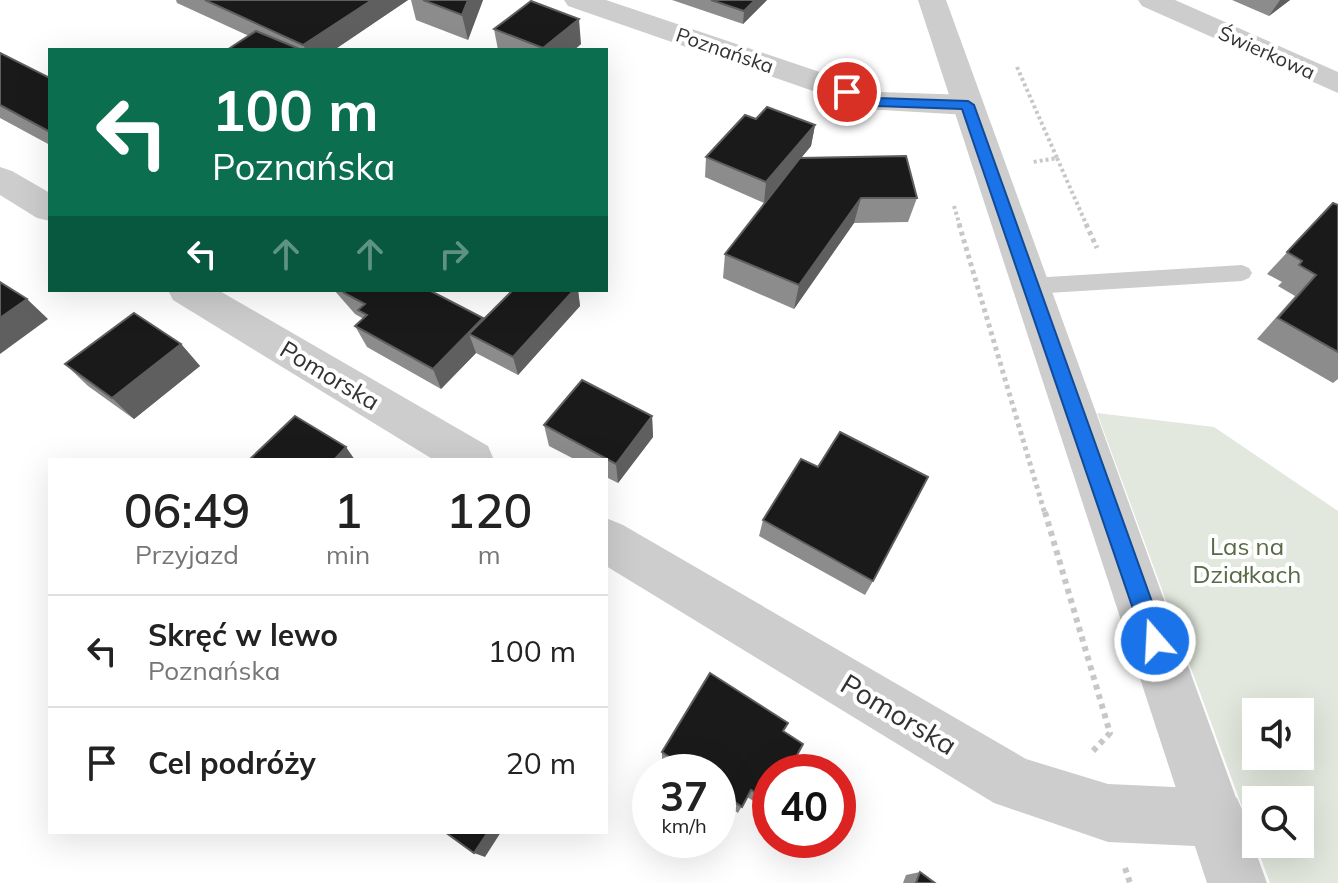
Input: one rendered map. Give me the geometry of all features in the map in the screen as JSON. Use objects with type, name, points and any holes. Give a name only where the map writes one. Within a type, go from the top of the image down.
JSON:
[{"type":"street","name":"Poznańska","points":[[578,0],[876,102],[968,105]]},
{"type":"street","points":[[932,0],[1237,883]]},
{"type":"street","name":"Świerkowa","points":[[1152,0],[1338,84]]},
{"type":"street","points":[[0,179],[48,208]]},
{"type":"street","name":"Pomorska","points":[[190,292],[469,458]]},
{"type":"street","name":"Pomorska","points":[[608,541],[1014,783],[1108,813],[1217,818]]},
{"type":"lane","points":[[1032,286],[1242,273]]},
{"type":"path","points":[[1017,67],[1113,282]]},
{"type":"path","points":[[1031,162],[1057,158]]},
{"type":"path","points":[[950,193],[1110,733],[1093,751]]},
{"type":"green space","name":"Las na Działkach","points":[[1097,413],[1214,427],[1338,511],[1338,883],[1270,883],[1261,858],[1314,858],[1314,786],[1242,786],[1242,807]]},
{"type":"building","points":[[205,0],[372,0],[303,45]]},
{"type":"building","points":[[423,0],[468,0],[462,15]]},
{"type":"building","points":[[711,0],[755,0],[744,11]]},
{"type":"building","points":[[531,1],[579,19],[543,48],[494,29]]},
{"type":"building","points":[[256,31],[297,48],[230,48]]},
{"type":"building","points":[[0,53],[48,77],[48,131],[0,105]]},
{"type":"building","points":[[767,107],[815,125],[766,182],[706,157],[745,115],[756,119]]},
{"type":"building","points":[[906,156],[917,198],[861,198],[799,285],[725,254],[800,158]]},
{"type":"building","points":[[1333,203],[1338,205],[1338,352],[1278,318],[1316,275],[1299,265],[1302,261],[1287,252]]},
{"type":"building","points":[[0,282],[27,299],[0,318]]},
{"type":"building","points":[[433,292],[483,318],[433,369],[355,326],[367,315],[358,310],[365,304],[344,293]]},
{"type":"building","points":[[511,292],[572,292],[513,357],[469,334]]},
{"type":"building","points":[[134,313],[181,344],[112,398],[65,364]]},
{"type":"building","points":[[582,380],[652,416],[616,464],[544,425]]},
{"type":"building","points":[[295,416],[346,447],[336,458],[251,458]]},
{"type":"building","points":[[840,432],[928,477],[873,581],[763,520],[801,459],[818,467]]},
{"type":"building","points":[[710,673],[788,723],[783,731],[803,744],[798,754],[752,754],[752,791],[742,807],[736,803],[736,754],[662,752]]},
{"type":"building","points":[[448,834],[487,834],[474,853]]},
{"type":"building","points":[[920,872],[935,883],[916,883]]},
{"type":"route","points":[[847,92],[876,102],[968,105],[1155,641]]}]
